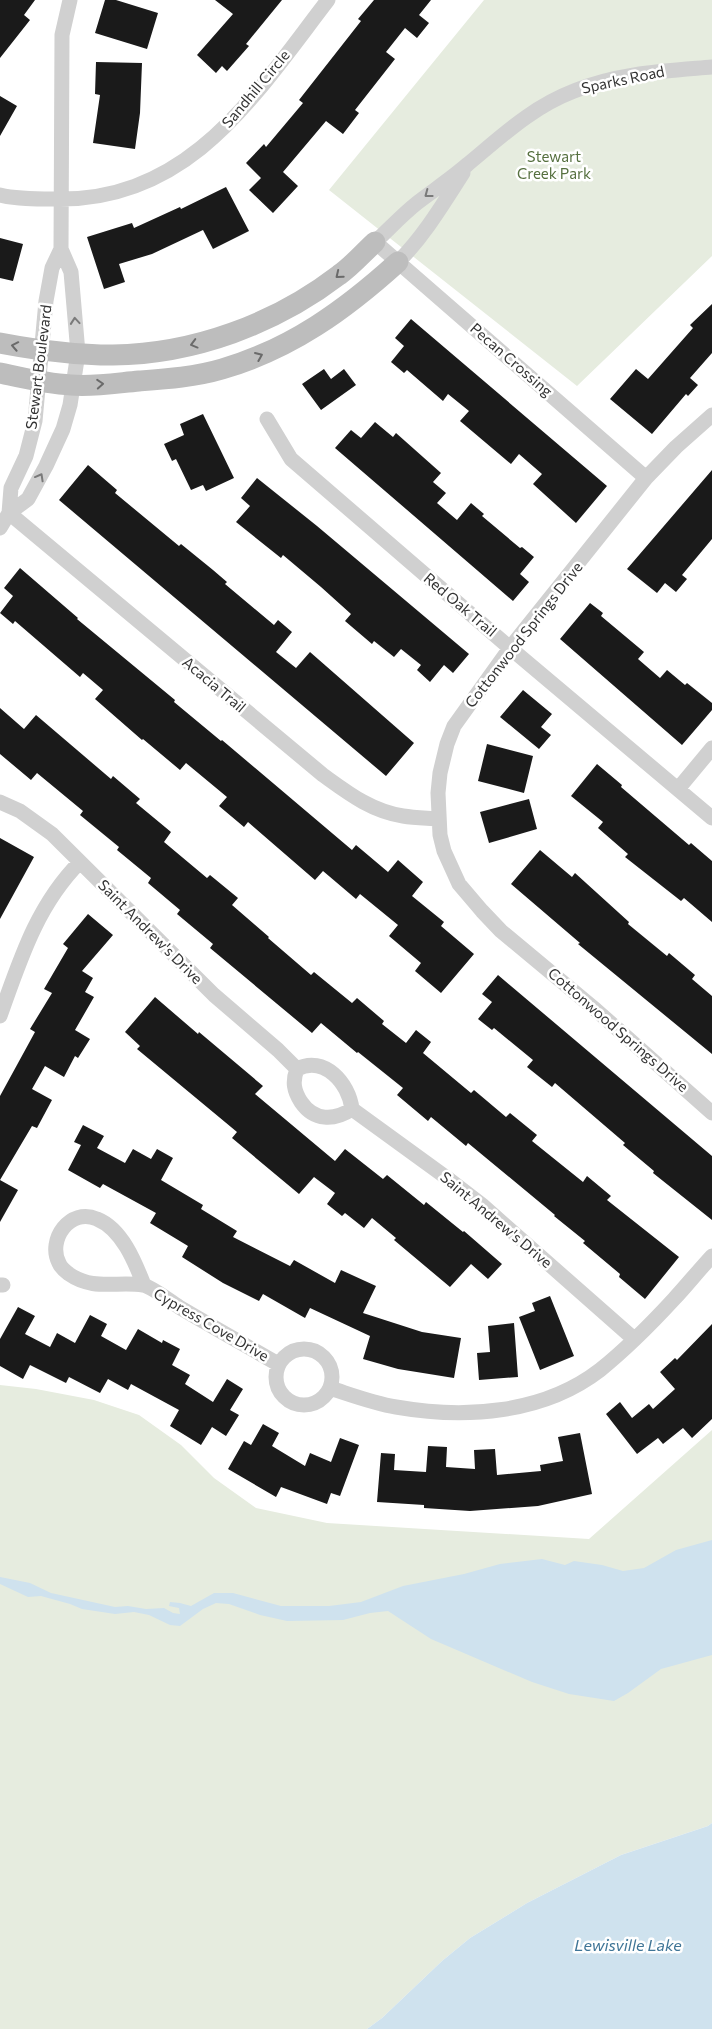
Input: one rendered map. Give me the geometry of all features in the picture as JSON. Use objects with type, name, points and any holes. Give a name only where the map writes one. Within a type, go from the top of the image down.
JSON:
[{"type":"main road","points":[[0,343],[42,351],[113,355],[185,346],[226,336],[291,308],[340,274],[375,242]]},
{"type":"main road","points":[[0,373],[72,386],[183,377],[220,370],[255,358],[288,343],[327,320],[366,291],[398,262]]},
{"type":"street","name":"Stewart Boulevard","points":[[9,513],[11,488],[26,456],[35,421],[46,301],[52,268],[61,249],[62,45],[70,0]]},
{"type":"street","name":"Sandhill Circle","points":[[0,195],[13,198],[62,200],[86,198],[123,191],[157,178],[194,154],[233,120],[328,0]]},
{"type":"street","name":"Sparks Road","points":[[375,242],[416,204],[467,165],[506,130],[550,102],[574,90],[631,75],[664,70],[712,67]]},
{"type":"street","name":"Sparks Road","points":[[398,262],[409,251],[433,219],[467,165]]},
{"type":"street","name":"Pecan Crossing","points":[[375,242],[646,478]]},
{"type":"street","name":"Stewart Boulevard","points":[[0,528],[9,513],[28,499],[63,429],[70,405],[78,353],[71,272],[61,249]]},
{"type":"street","name":"Cottonwood Springs Drive","points":[[712,415],[676,447],[646,478],[510,648],[454,726],[440,772],[438,819],[444,851],[452,873],[482,911],[501,931],[596,1010],[712,1112]]},
{"type":"street","name":"Red Oak Trail","points":[[267,419],[291,459],[510,648],[712,818]]},
{"type":"street","name":"Acacia Trail","points":[[9,513],[315,769],[355,798],[386,812],[403,816],[438,819]]},
{"type":"street","points":[[678,789],[712,748]]},
{"type":"street","name":"Saint Andrew's Drive","points":[[0,802],[20,811],[52,834],[214,995],[278,1050],[297,1069]]},
{"type":"street","points":[[0,1016],[26,945],[38,919],[63,879],[80,862]]},
{"type":"street","points":[[305,1065],[314,1065],[333,1074],[347,1089],[352,1109],[343,1115],[328,1118],[316,1116],[306,1110],[294,1087],[297,1069],[305,1065]]},
{"type":"street","name":"Saint Andrew's Drive","points":[[352,1109],[482,1205],[634,1339]]},
{"type":"street","name":"Cypress Cove Drive","points":[[144,1285],[131,1254],[120,1238],[110,1227],[98,1219],[88,1216],[72,1219],[59,1234],[55,1246],[56,1257],[61,1267],[74,1277],[88,1284],[104,1286],[144,1285],[278,1364]]},
{"type":"street","points":[[330,1388],[375,1402],[420,1410],[489,1411],[512,1408],[546,1399],[579,1384],[600,1369],[675,1299],[712,1256]]},
{"type":"street","name":"Cypress Cove Drive","points":[[305,1348],[316,1351],[325,1358],[331,1367],[332,1378],[330,1388],[324,1398],[314,1404],[302,1406],[291,1403],[282,1396],[276,1386],[275,1375],[278,1364],[285,1355],[294,1350],[305,1348]]},
{"type":"green space","name":"Stewart Creek Park","points":[[484,0],[712,0],[712,256],[577,386],[329,190]]},
{"type":"green space","points":[[0,1385],[36,1389],[94,1400],[139,1415],[181,1445],[214,1478],[256,1508],[327,1523],[589,1539],[712,1430],[712,1823],[708,1826],[621,1855],[527,1903],[470,1938],[442,1961],[382,2018],[367,2029],[0,2029]]},
{"type":"water","points":[[712,1540],[712,1655],[661,1669],[614,1701],[569,1694],[532,1682],[431,1639],[388,1611],[370,1613],[343,1620],[287,1621],[260,1615],[229,1604],[216,1603],[203,1609],[180,1626],[170,1625],[149,1615],[134,1612],[115,1614],[82,1609],[41,1596],[28,1597],[0,1584],[0,1577],[30,1583],[51,1593],[115,1607],[164,1608],[173,1613],[180,1614],[179,1608],[169,1606],[170,1602],[191,1606],[214,1593],[233,1593],[281,1606],[329,1606],[361,1602],[403,1586],[464,1574],[500,1564],[542,1559],[565,1565],[574,1561],[602,1565],[623,1571],[644,1568],[676,1550]]},
{"type":"water","name":"Lewisville Lake","points":[[712,1823],[712,2029],[367,2029],[382,2018],[442,1961],[470,1938],[527,1903],[621,1855],[708,1826]]},
{"type":"building","points":[[0,0],[35,0],[24,15],[30,20],[0,58]]},
{"type":"building","points":[[105,0],[116,0],[158,13],[147,49],[95,33]]},
{"type":"building","points":[[215,0],[282,0],[246,44],[249,46],[227,71],[222,66],[216,73],[197,55],[233,14]]},
{"type":"building","points":[[374,0],[431,0],[419,15],[429,23],[417,38],[405,28],[386,52],[395,59],[355,110],[359,113],[343,134],[326,121],[283,172],[298,186],[273,213],[249,190],[261,178],[246,163],[264,144],[266,147],[303,103],[299,100],[361,21],[358,19]]},
{"type":"building","points":[[96,62],[142,63],[140,113],[135,149],[93,143],[100,95],[95,94]]},
{"type":"building","points":[[0,96],[17,106],[0,136]]},
{"type":"building","points":[[226,187],[249,231],[213,249],[203,230],[152,254],[119,264],[125,282],[104,289],[87,237],[132,223],[134,228],[180,207],[181,209]]},
{"type":"building","points":[[0,238],[23,244],[13,281],[0,278]]},
{"type":"building","points":[[712,304],[712,353],[690,378],[698,385],[688,396],[686,394],[652,434],[610,399],[636,369],[648,379],[693,328],[690,325]]},
{"type":"building","points":[[411,319],[607,486],[576,523],[533,484],[542,474],[519,454],[511,464],[460,421],[469,411],[448,394],[443,401],[407,370],[404,373],[391,362],[404,346],[395,338]]},
{"type":"building","points":[[324,369],[331,379],[344,369],[356,385],[321,410],[302,384]]},
{"type":"building","points":[[203,414],[234,478],[206,491],[203,485],[191,490],[176,459],[172,461],[164,444],[184,435],[180,424]]},
{"type":"building","points":[[375,422],[393,437],[396,433],[441,473],[433,482],[446,493],[437,503],[457,520],[471,503],[484,514],[482,516],[520,548],[522,547],[534,557],[520,574],[529,582],[513,601],[335,448],[351,430],[361,438]]},
{"type":"building","points":[[88,465],[117,490],[115,493],[179,546],[181,544],[213,570],[227,582],[225,584],[274,625],[278,620],[292,632],[276,652],[296,668],[310,652],[414,743],[386,776],[59,500]]},
{"type":"building","points":[[712,470],[712,539],[682,575],[687,579],[676,592],[665,583],[657,593],[627,569]]},
{"type":"building","points":[[257,478],[469,654],[453,673],[444,665],[430,682],[417,670],[421,665],[401,649],[394,657],[374,641],[372,644],[345,621],[351,614],[321,587],[283,555],[281,558],[236,522],[250,506],[241,498]]},
{"type":"building","points":[[20,568],[77,619],[175,700],[174,702],[352,850],[356,845],[388,872],[398,860],[423,882],[412,896],[444,922],[441,926],[474,954],[441,993],[415,971],[421,963],[389,936],[398,925],[360,894],[356,899],[323,871],[315,880],[248,822],[244,827],[219,806],[227,797],[186,763],[180,770],[142,740],[95,699],[103,690],[83,673],[80,677],[15,621],[13,624],[0,613],[13,596],[4,588]]},
{"type":"building","points":[[590,603],[603,613],[601,616],[644,652],[638,659],[660,678],[667,670],[712,703],[712,710],[682,745],[560,639]]},
{"type":"building","points":[[523,690],[552,714],[541,727],[551,735],[539,749],[500,717]]},
{"type":"building","points":[[0,708],[24,729],[36,715],[111,779],[113,776],[140,799],[136,803],[171,832],[164,842],[207,878],[210,875],[238,898],[232,905],[311,975],[314,972],[352,1003],[357,998],[384,1021],[382,1024],[406,1043],[416,1030],[431,1042],[423,1053],[471,1093],[474,1090],[506,1117],[510,1113],[537,1135],[532,1141],[583,1182],[587,1176],[611,1196],[607,1200],[679,1257],[645,1299],[619,1277],[620,1274],[583,1243],[585,1241],[468,1143],[466,1146],[431,1117],[428,1121],[397,1095],[403,1088],[321,1023],[312,1033],[210,948],[213,944],[177,914],[180,910],[148,883],[151,878],[117,850],[119,847],[80,815],[83,811],[37,773],[31,780],[0,754]]},
{"type":"building","points":[[487,744],[533,756],[524,793],[478,781]]},
{"type":"building","points":[[597,764],[689,845],[691,843],[712,861],[712,922],[684,898],[681,901],[625,857],[628,854],[598,828],[603,822],[571,796]]},
{"type":"building","points":[[529,799],[537,829],[489,843],[480,812]]},
{"type":"building","points":[[0,838],[34,857],[0,919]]},
{"type":"building","points":[[540,850],[572,877],[575,873],[629,922],[628,924],[667,956],[669,953],[695,975],[692,979],[712,996],[712,1054],[578,944],[580,943],[511,884]]},
{"type":"building","points":[[88,914],[113,935],[82,971],[93,978],[85,992],[94,997],[75,1030],[90,1039],[78,1058],[75,1056],[64,1077],[45,1066],[32,1089],[52,1100],[37,1128],[32,1126],[0,1180],[0,1096],[35,1032],[30,1029],[52,993],[44,989],[68,948],[63,944]]},
{"type":"building","points":[[498,975],[712,1156],[712,1220],[653,1173],[654,1171],[623,1145],[625,1143],[555,1083],[552,1087],[527,1067],[533,1060],[494,1028],[492,1030],[478,1019],[492,1002],[482,994]]},
{"type":"building","points":[[155,997],[263,1086],[255,1094],[335,1161],[345,1149],[383,1179],[387,1175],[424,1205],[426,1202],[464,1231],[502,1264],[488,1279],[471,1264],[450,1287],[394,1240],[396,1238],[372,1218],[364,1228],[345,1213],[342,1216],[327,1204],[335,1193],[314,1177],[299,1194],[232,1138],[237,1132],[137,1049],[140,1046],[125,1032]]},
{"type":"building","points":[[83,1125],[104,1136],[97,1148],[125,1163],[133,1149],[151,1159],[157,1149],[173,1158],[161,1180],[203,1205],[201,1209],[237,1231],[233,1237],[290,1266],[294,1260],[335,1283],[341,1270],[376,1286],[363,1313],[422,1332],[461,1338],[454,1378],[398,1369],[363,1359],[370,1336],[310,1308],[305,1318],[263,1294],[259,1301],[223,1283],[182,1257],[188,1246],[150,1223],[156,1213],[103,1184],[100,1188],[68,1170],[81,1145],[74,1142]]},
{"type":"building","points":[[0,1180],[18,1190],[0,1222]]},
{"type":"building","points":[[550,1296],[574,1356],[540,1370],[519,1317],[535,1311],[532,1303]]},
{"type":"building","points":[[18,1307],[35,1316],[25,1334],[50,1347],[57,1333],[75,1343],[90,1315],[107,1324],[101,1336],[126,1350],[138,1329],[162,1343],[163,1340],[180,1349],[172,1365],[190,1375],[185,1384],[213,1402],[227,1379],[243,1389],[230,1410],[239,1415],[226,1436],[212,1427],[201,1445],[170,1426],[179,1410],[131,1384],[128,1390],[108,1379],[100,1393],[69,1377],[66,1383],[30,1365],[23,1379],[0,1366],[0,1339]]},
{"type":"building","points":[[514,1323],[518,1377],[479,1380],[477,1353],[490,1352],[488,1326]]},
{"type":"building","points":[[712,1324],[712,1419],[692,1438],[683,1428],[663,1444],[658,1438],[637,1454],[606,1414],[620,1402],[632,1418],[649,1404],[653,1409],[675,1389],[660,1372],[675,1358],[677,1360]]},
{"type":"building","points":[[263,1424],[279,1433],[272,1446],[305,1466],[310,1453],[331,1462],[340,1438],[359,1445],[340,1496],[331,1493],[327,1504],[281,1487],[276,1497],[228,1469],[244,1441],[251,1445]]},
{"type":"building","points":[[580,1433],[592,1494],[538,1506],[470,1511],[424,1508],[424,1505],[377,1502],[381,1453],[395,1454],[394,1470],[426,1472],[428,1446],[447,1447],[446,1467],[475,1469],[474,1450],[495,1449],[497,1475],[541,1471],[540,1465],[563,1461],[558,1437]]}]
